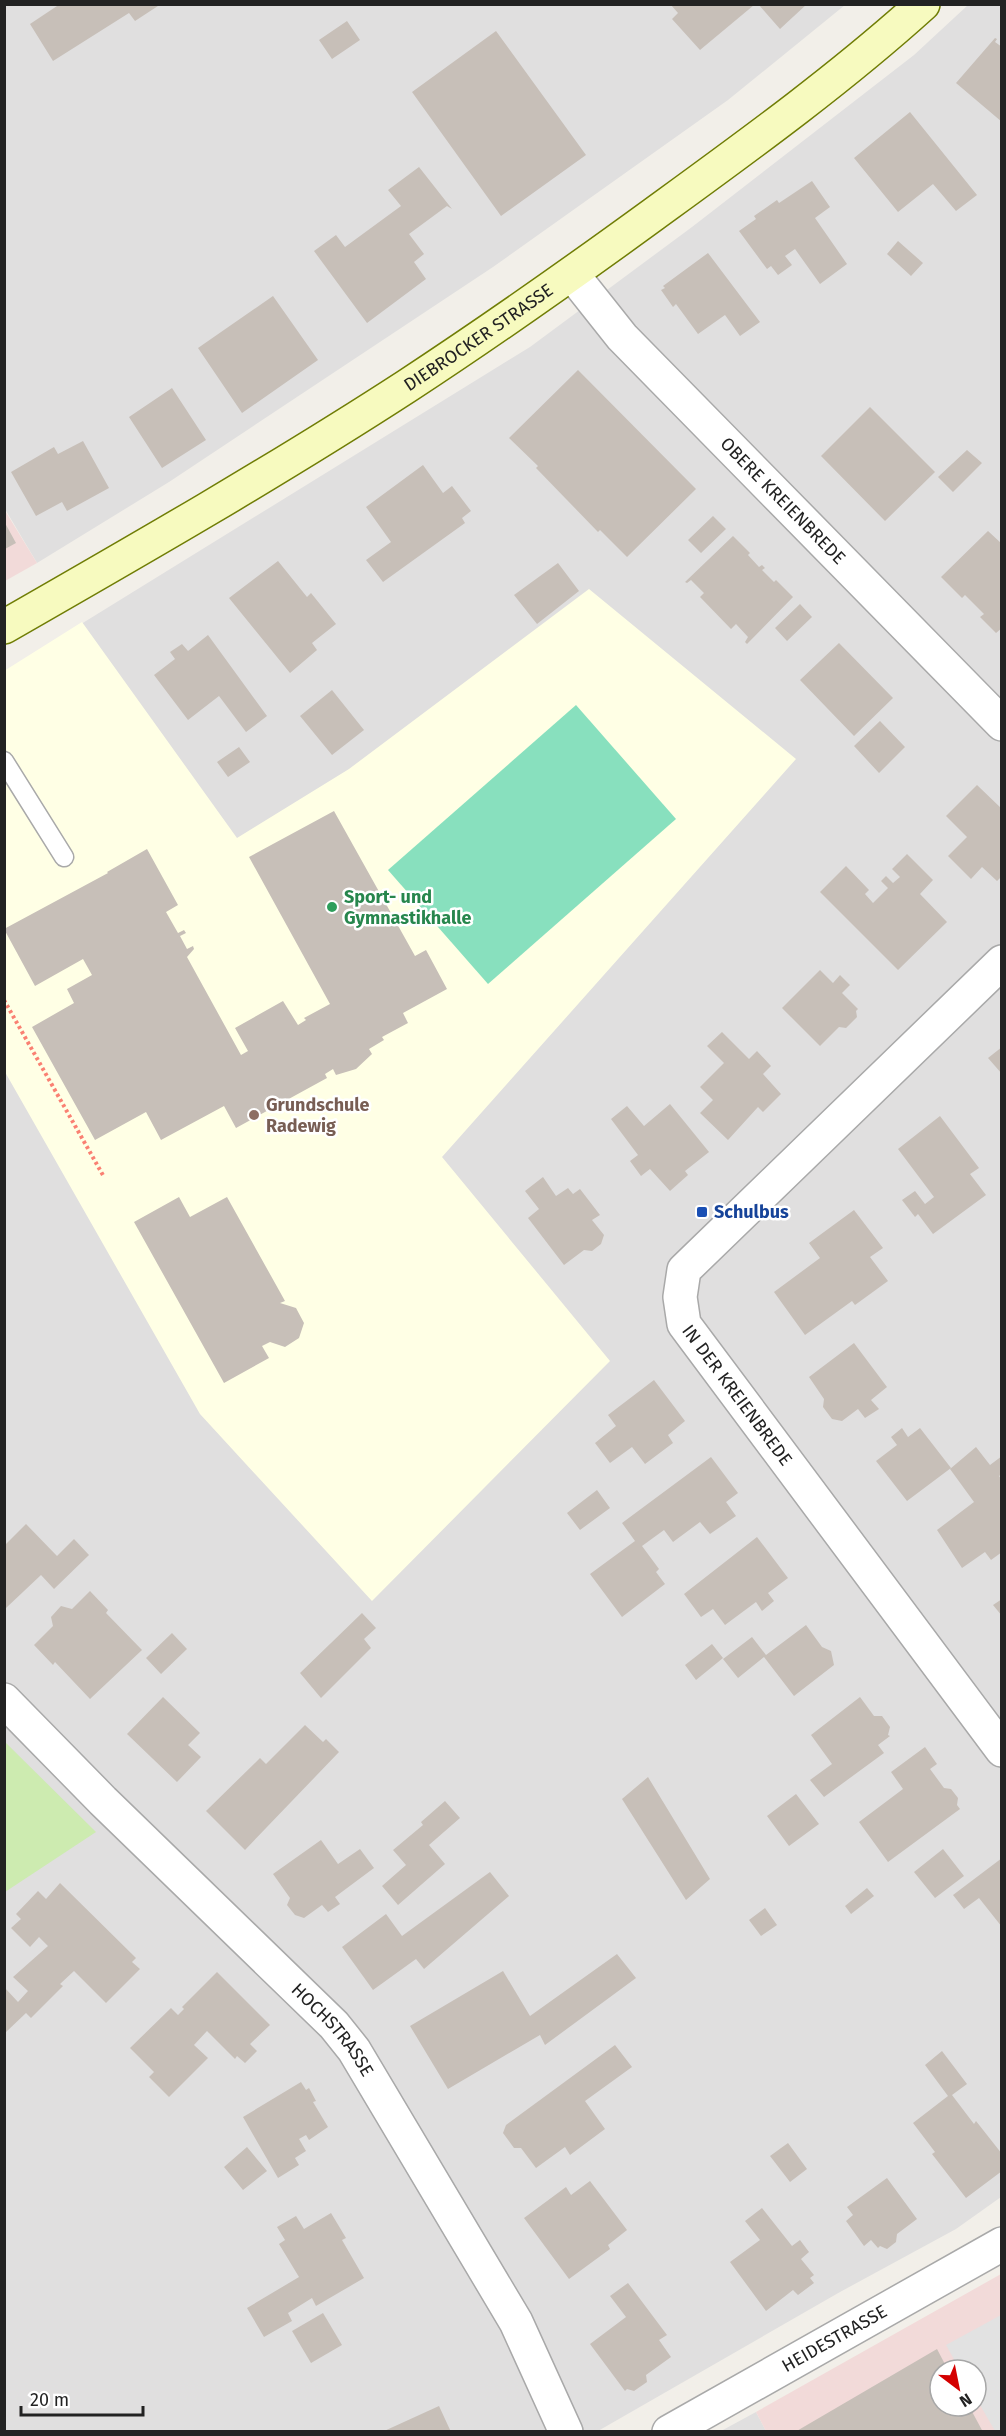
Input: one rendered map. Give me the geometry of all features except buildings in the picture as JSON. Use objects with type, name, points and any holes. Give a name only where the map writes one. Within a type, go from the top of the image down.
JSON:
[{"type":"main road","name":"DIEBROCKER STRASSE","points":[[4,627],[181,526],[409,385],[572,274],[740,152],[923,4]]},
{"type":"street","name":"OBERE KREIENBREDE","points":[[572,274],[622,337],[1002,724]]},
{"type":"street","name":"IN DER KREIENBREDE","points":[[1002,962],[684,1270],[680,1297],[684,1324],[1002,1750]]},
{"type":"street","name":"HOCHSTRASSE","points":[[4,1700],[103,1801],[334,2025],[354,2050],[516,2322],[566,2432]]},
{"type":"street","name":"HEIDESTRASSE","points":[[669,2432],[1002,2244]]},
{"type":"lane","points":[[4,761],[64,857]]},
{"type":"path","points":[[4,1000],[104,1177]]},
{"type":"shaded area","points":[[4,5],[845,5],[728,100],[493,267],[169,482],[37,563],[5,509]]},
{"type":"shaded area","points":[[968,5],[1001,5],[1001,2197],[956,2229],[840,2292],[598,2431],[5,2432],[5,671],[530,347],[692,227],[914,55]]},
{"type":"shaded area","points":[[4,509],[37,563],[5,581],[4,581]]},
{"type":"shaded area","name":"Grundschule Radewig","points":[[589,589],[796,759],[442,1157],[610,1361],[372,1601],[200,1414],[5,1072],[4,671],[82,622],[237,838],[349,769]]},
{"type":"shaded area","points":[[1001,2274],[1001,2431],[766,2431],[756,2412]]},
{"type":"shaded area","points":[[1001,2315],[1001,2431],[995,2431],[988,2418],[988,2358],[953,2358],[946,2345]]},
{"type":"shaded area","points":[[756,2412],[766,2431],[721,2431]]},
{"type":"green space","points":[[576,705],[676,819],[488,984],[388,870]]},
{"type":"green space","points":[[4,1741],[96,1832],[5,1892],[4,1892]]},
{"type":"place","name":"Sport- und Gymnastikhalle","points":[[332,907]]},
{"type":"place","name":"Grundschule Radewig","points":[[254,1115]]},
{"type":"place","name":"Schulbus","points":[[702,1212]]}]
